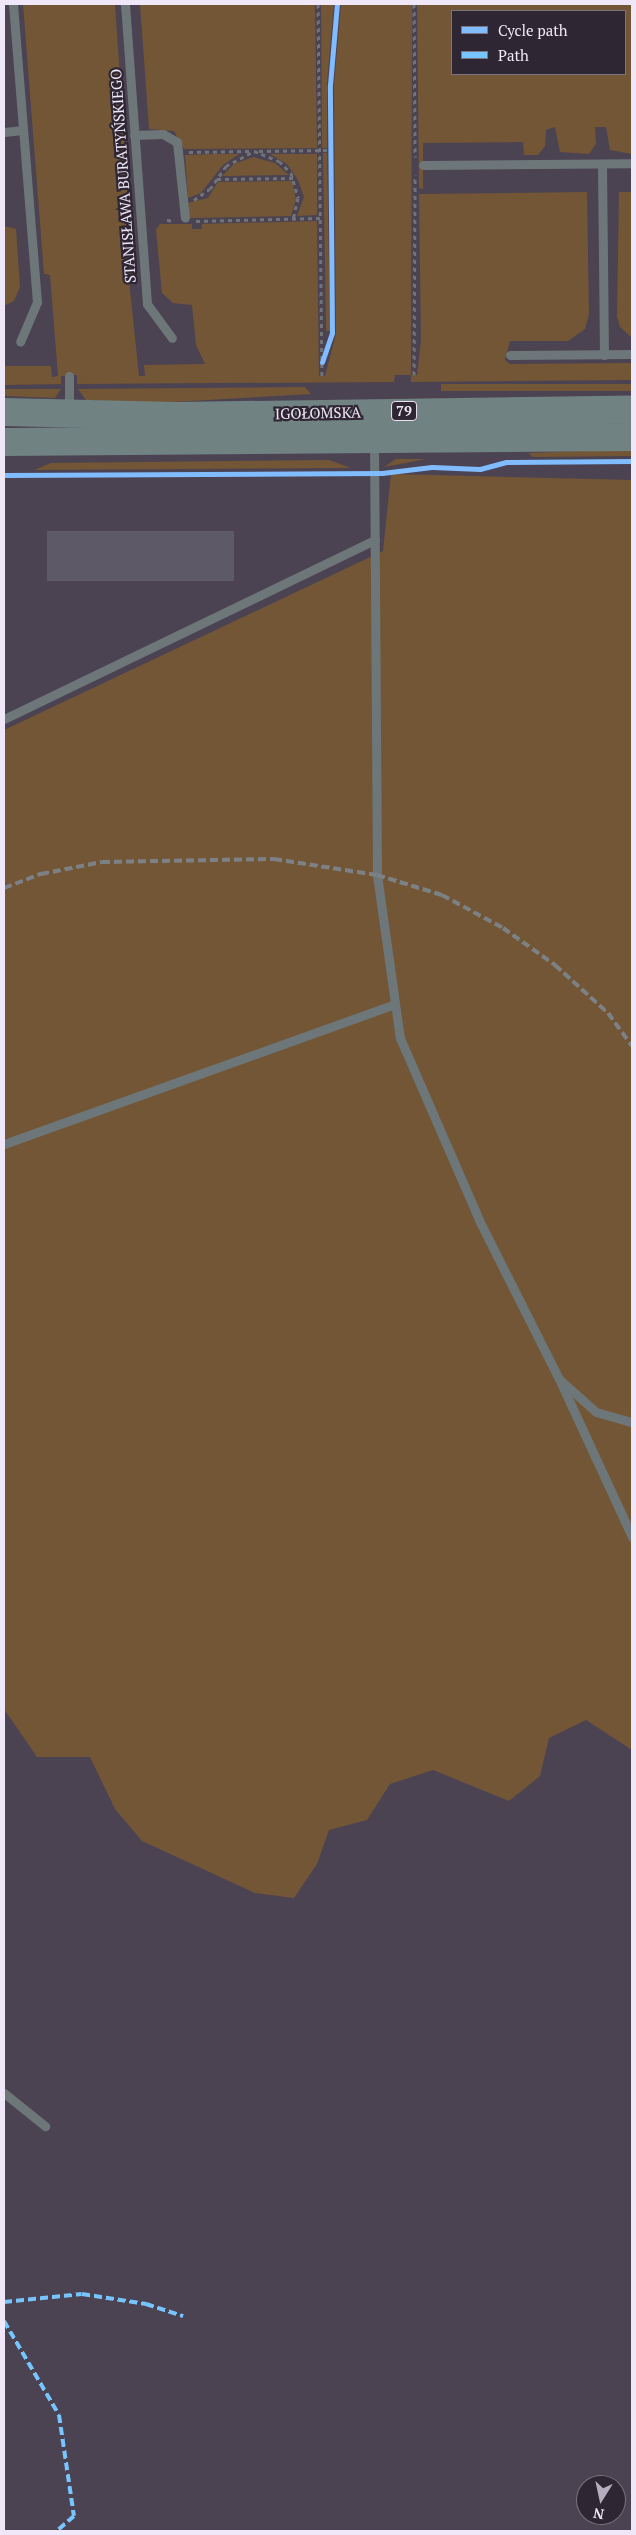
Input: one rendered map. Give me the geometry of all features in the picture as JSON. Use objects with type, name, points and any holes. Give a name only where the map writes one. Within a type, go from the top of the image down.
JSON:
[{"type":"main road","name":"IGOŁOMSKA","points":[[4,412],[69,414],[632,410]]},
{"type":"main road","name":"IGOŁOMSKA","points":[[4,442],[632,438]]},
{"type":"lane","points":[[14,4],[37,302],[20,342]]},
{"type":"lane","name":"STANISŁAWA BURATYŃSKIEGO","points":[[125,4],[147,304],[172,338]]},
{"type":"lane","points":[[4,132],[23,130]]},
{"type":"lane","points":[[134,135],[166,134],[177,142],[185,218]]},
{"type":"lane","points":[[419,163],[632,163]]},
{"type":"lane","points":[[602,164],[604,355]]},
{"type":"lane","points":[[510,355],[632,354]]},
{"type":"lane","points":[[69,376],[69,414]]},
{"type":"lane","points":[[374,439],[377,875],[392,1005],[400,1038],[431,1115],[559,1379],[632,1537]]},
{"type":"lane","points":[[4,719],[375,540]]},
{"type":"lane","points":[[4,1144],[392,1005]]},
{"type":"lane","points":[[559,1379],[596,1412],[632,1422]]},
{"type":"lane","points":[[4,2093],[45,2126]]},
{"type":"path","points":[[318,4],[322,376]]},
{"type":"path","points":[[414,4],[419,163]]},
{"type":"path","points":[[331,141],[331,160]]},
{"type":"path","points":[[184,152],[331,150]]},
{"type":"path","points":[[184,202],[202,196],[228,164],[254,152],[279,161],[294,178],[298,198],[293,219]]},
{"type":"path","points":[[414,375],[415,171]]},
{"type":"path","points":[[217,179],[294,178]]},
{"type":"path","points":[[185,218],[320,218]]},
{"type":"path","points":[[322,362],[331,344]]},
{"type":"shaded area","points":[[23,4],[115,4],[134,279],[129,280],[139,376],[145,376],[144,365],[205,364],[196,345],[192,305],[173,303],[162,293],[156,230],[160,224],[192,224],[192,229],[202,229],[202,224],[317,221],[319,376],[325,376],[336,334],[334,85],[341,4],[412,4],[411,375],[395,375],[394,382],[77,384],[77,375],[61,376],[61,384],[4,385],[4,366],[51,366],[52,377],[58,376],[50,275],[44,274]]},
{"type":"shaded area","points":[[140,4],[315,4],[317,148],[184,149],[174,131],[149,129]]},
{"type":"shaded area","points":[[321,4],[334,4],[327,83],[327,148],[322,148]]},
{"type":"shaded area","points":[[417,4],[632,4],[632,154],[610,150],[606,127],[595,127],[596,144],[589,154],[560,152],[555,127],[546,130],[545,146],[538,155],[524,155],[523,142],[423,143],[423,189],[419,188]]},
{"type":"shaded area","points":[[323,153],[327,153],[330,331],[326,331]]},
{"type":"shaded area","points":[[239,154],[223,165],[201,193],[188,198],[185,155]]},
{"type":"shaded area","points":[[270,154],[317,154],[317,215],[297,216],[304,197],[298,180],[287,164]]},
{"type":"shaded area","points":[[253,157],[275,163],[289,175],[222,176],[234,164]]},
{"type":"shaded area","points":[[292,181],[296,200],[291,216],[189,218],[188,203],[208,198],[218,182]]},
{"type":"shaded area","points":[[587,192],[589,314],[585,329],[568,341],[510,341],[505,360],[510,364],[632,363],[632,380],[411,382],[411,375],[417,375],[421,341],[419,194]]},
{"type":"shaded area","points":[[619,192],[632,192],[632,338],[620,327],[617,316]]},
{"type":"shaded area","points":[[4,226],[16,229],[20,287],[14,301],[4,306]]},
{"type":"shaded area","points":[[441,384],[632,384],[632,391],[441,391]]},
{"type":"shaded area","points":[[305,387],[311,394],[156,403],[86,400],[78,389]]},
{"type":"shaded area","points":[[4,389],[61,389],[55,398],[4,396]]},
{"type":"shaded area","points":[[632,449],[632,456],[533,457],[528,453]]},
{"type":"shaded area","points":[[396,459],[426,459],[384,467]]},
{"type":"shaded area","points":[[329,460],[351,468],[34,470],[51,463]]},
{"type":"shaded area","points":[[391,474],[632,480],[632,1750],[586,1720],[549,1738],[540,1776],[509,1801],[433,1770],[390,1784],[367,1820],[329,1830],[317,1864],[294,1898],[255,1893],[142,1841],[115,1809],[90,1757],[37,1757],[4,1709],[4,730],[383,551]]},
{"type":"building","points":[[47,531],[234,531],[234,581],[47,581]]},
{"type":"railway","points":[[4,888],[41,874],[102,862],[274,859],[377,875],[442,895],[503,928],[555,965],[608,1013],[632,1046]]},
{"type":"marked path","points":[[4,2302],[82,2294],[146,2304],[183,2316]]},
{"type":"marked path","points":[[4,2321],[59,2415],[74,2516],[57,2531]]},
{"type":"cycle path","points":[[322,362],[332,333],[330,85],[337,4]]},
{"type":"cycle path","points":[[4,475],[382,473],[432,467],[480,469],[506,462],[632,461]]}]
